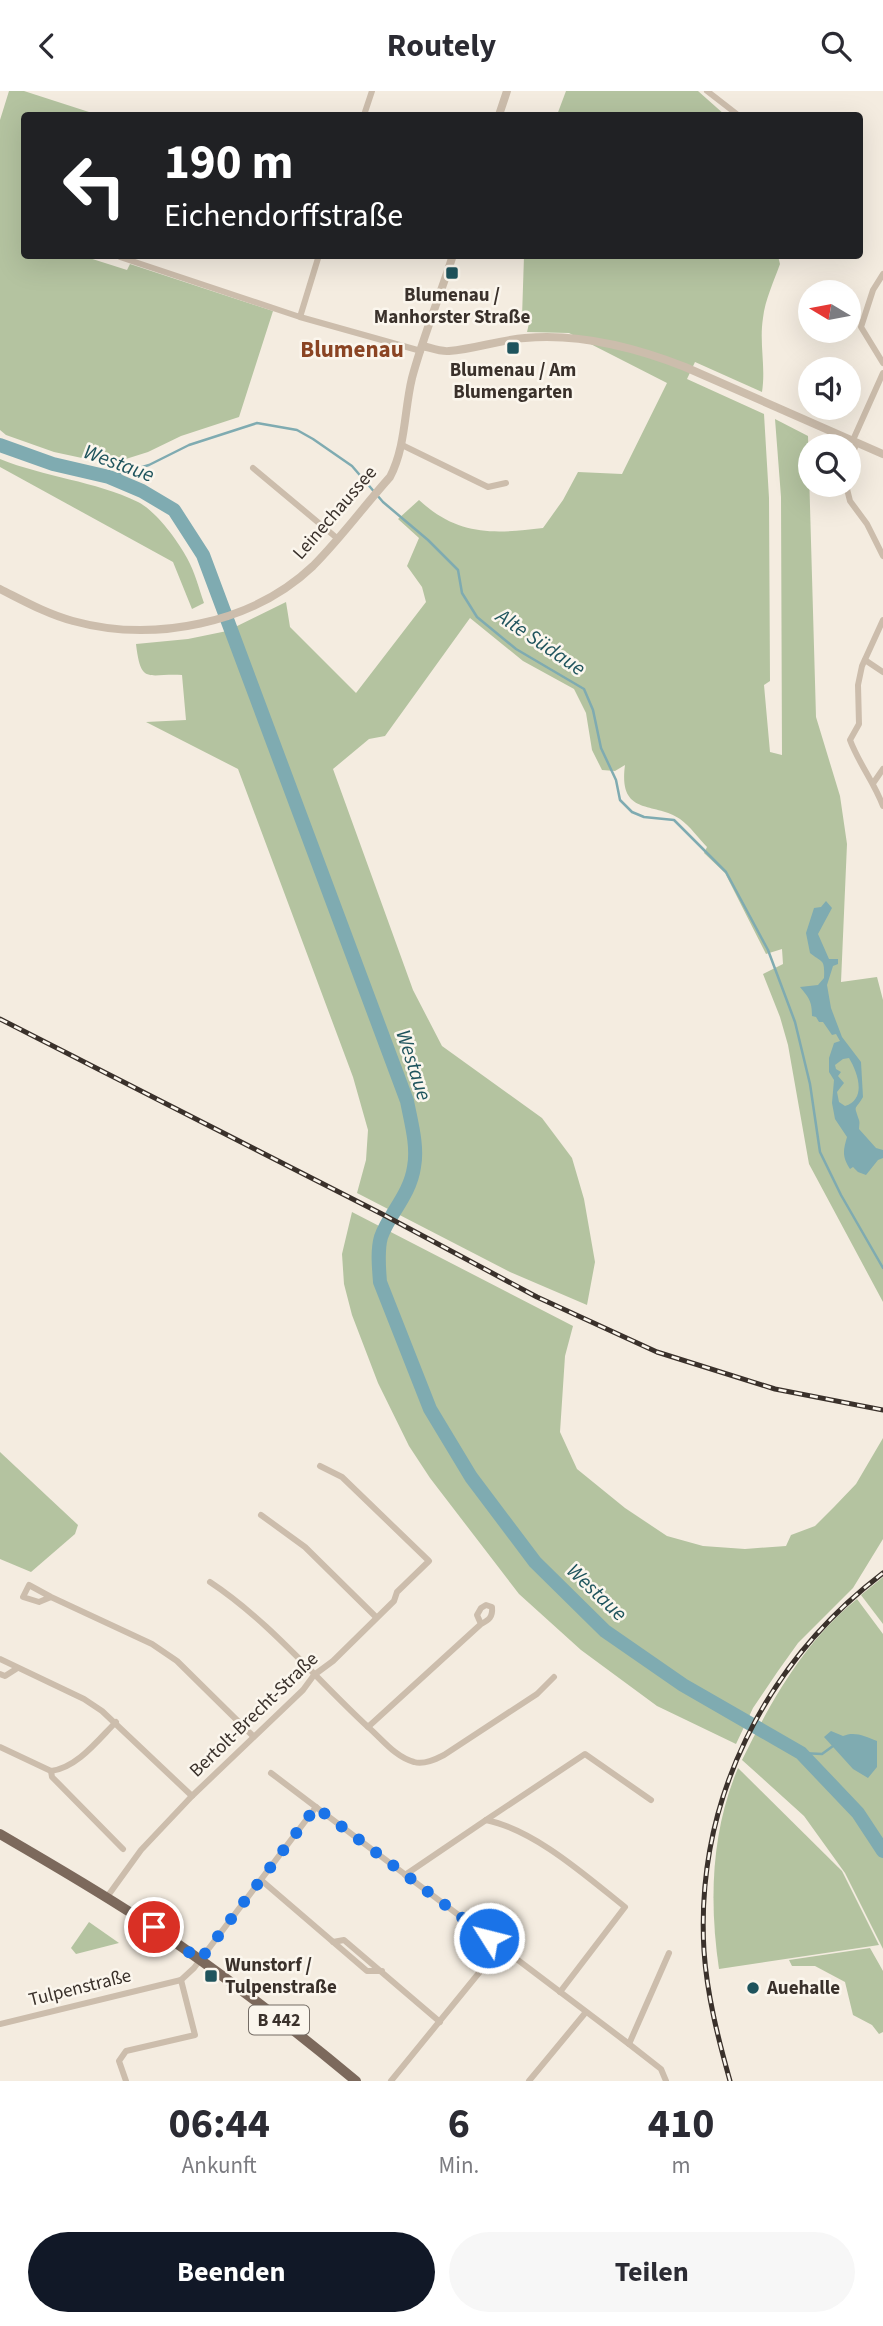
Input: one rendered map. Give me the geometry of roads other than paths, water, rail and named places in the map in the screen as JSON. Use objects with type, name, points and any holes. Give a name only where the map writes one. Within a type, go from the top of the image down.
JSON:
[{"type":"main road","name":"B 442","points":[[0,1834],[107,1897],[200,1960],[356,2081]]},
{"type":"street","points":[[365,112],[372,91]]},
{"type":"street","points":[[500,112],[506,91]]},
{"type":"street","points":[[707,91],[734,112]]},
{"type":"street","points":[[126,259],[300,317],[422,348],[449,352],[528,338],[582,339],[608,343],[685,367],[839,434]]},
{"type":"street","points":[[300,317],[318,259]]},
{"type":"street","name":"Leinechaussee","points":[[0,589],[47,612],[96,626],[131,631],[165,630],[200,624],[248,607],[295,581],[338,538],[395,467],[402,445],[412,379],[452,259]]},
{"type":"street","points":[[883,274],[873,290],[860,327],[883,363]]},
{"type":"street","points":[[858,434],[883,373]]},
{"type":"street","points":[[861,444],[883,454]]},
{"type":"street","points":[[402,445],[488,487],[506,483]]},
{"type":"street","points":[[253,468],[338,538]]},
{"type":"street","points":[[849,497],[867,524],[883,556]]},
{"type":"street","points":[[883,620],[865,660],[858,685],[859,724],[850,740],[856,758],[874,782],[883,806]]},
{"type":"street","points":[[865,660],[883,672]]},
{"type":"street","points":[[874,782],[883,769]]},
{"type":"street","name":"Bertolt-Brecht-Straße","points":[[107,1897],[141,1850],[192,1796],[303,1690],[314,1675],[333,1661],[394,1601],[397,1592],[429,1561],[342,1477],[320,1466]]},
{"type":"street","points":[[261,1515],[314,1554],[376,1617]]},
{"type":"street","points":[[210,1582],[237,1599],[401,1757],[417,1763],[434,1760],[537,1694],[554,1677]]},
{"type":"street","points":[[51,1597],[152,1644],[177,1661],[253,1736]]},
{"type":"street","points":[[368,1727],[481,1624]]},
{"type":"street","points":[[0,1659],[16,1669],[84,1699],[116,1723],[192,1796]]},
{"type":"street","points":[[0,1674],[5,1676],[16,1669]]},
{"type":"street","points":[[0,1747],[51,1771],[69,1766],[116,1723]]},
{"type":"street","points":[[405,1875],[584,1754],[651,1800]]},
{"type":"street","points":[[51,1771],[52,1777],[123,1849]]},
{"type":"street","points":[[271,1773],[629,2044],[661,2069],[666,2081]]},
{"type":"street","points":[[126,2081],[119,2061],[127,2051],[195,2035],[181,1980],[200,1960],[316,1807]]},
{"type":"street","points":[[485,1821],[524,1836],[557,1855],[625,1907],[560,1992]]},
{"type":"street","points":[[261,1880],[367,1971],[382,1971],[440,2022]]},
{"type":"street","points":[[391,2081],[500,1947]]},
{"type":"street","points":[[629,2044],[669,1953]]},
{"type":"street","name":"Tulpenstraße","points":[[0,2024],[181,1980]]},
{"type":"street","points":[[529,2081],[586,2012]]},
{"type":"water","points":[[826,901],[832,908],[818,934],[829,959],[838,959],[827,985],[831,1008],[842,1037],[861,1062],[863,1097],[856,1107],[859,1129],[876,1148],[883,1150],[883,1158],[878,1160],[866,1175],[853,1167],[850,1169],[847,1164],[844,1153],[847,1137],[835,1119],[832,1103],[834,1080],[829,1072],[829,1058],[834,1043],[840,1041],[823,1022],[812,1016],[809,1000],[800,987],[818,985],[824,978],[823,964],[810,953],[806,933],[814,908],[821,907]],"holes":[[[849,1058],[859,1085],[858,1092],[852,1103],[845,1106],[839,1102],[837,1092],[844,1083],[838,1076],[841,1072],[835,1065]]]},
{"type":"water","points":[[831,1731],[843,1736],[860,1735],[877,1741],[877,1767],[868,1778],[853,1769],[824,1737]]},
{"type":"waterway","name":"Alte Südaue","points":[[109,477],[149,465],[189,445],[257,423],[297,430],[352,466],[383,502],[458,570],[462,593],[477,617],[516,649],[584,689],[593,710],[601,748],[616,780],[620,800],[632,812],[644,817],[674,820],[726,872],[768,950],[795,1022],[810,1084],[820,1152],[883,1268]]},
{"type":"waterway","name":"Westaue","points":[[0,445],[53,464],[109,477],[142,491],[174,510],[203,555],[407,1101],[415,1142],[414,1167],[408,1187],[381,1237],[380,1282],[430,1409],[471,1477],[535,1562],[605,1631],[683,1685],[801,1753],[858,1813],[883,1851]]},
{"type":"waterway","points":[[801,1753],[822,1754],[833,1746]]},
{"type":"railway","points":[[0,1019],[382,1214],[537,1297],[657,1352],[775,1389],[883,1410]]},
{"type":"railway","points":[[730,2081],[714,2016],[704,1951],[704,1895],[712,1841],[726,1789],[746,1740],[772,1693],[804,1649],[841,1609],[883,1573]]},
{"type":"place","name":"Blumenau / Manhorster Straße","points":[[452,273]]},
{"type":"place","name":"Blumenau / Am Blumengarten","points":[[513,348]]},
{"type":"place","name":"Wunstorf / Tulpenstraße","points":[[211,1976]]},
{"type":"place","name":"Auehalle","points":[[753,1988]]},
{"type":"district","name":"Blumenau","points":[[352,349]]}]
